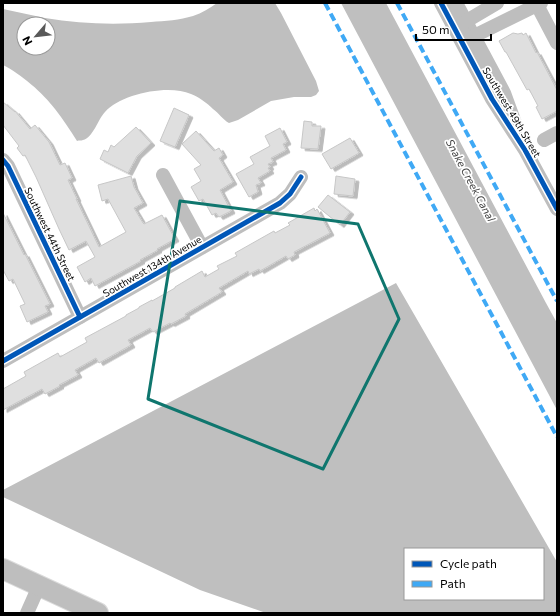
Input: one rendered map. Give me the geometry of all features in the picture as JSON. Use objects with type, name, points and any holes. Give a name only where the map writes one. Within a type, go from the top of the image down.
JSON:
[{"type":"highway","points":[[3,569],[98,613]]},
{"type":"street","name":"Southwest 49th Street","points":[[441,3],[460,24],[468,39],[504,93],[525,150],[557,209]]},
{"type":"street","name":"Southwest 49th Street","points":[[456,3],[460,24]]},
{"type":"street","points":[[460,24],[497,3]]},
{"type":"street","points":[[468,39],[538,4],[557,43]]},
{"type":"street","points":[[544,140],[557,133]]},
{"type":"street","name":"Southwest 44th Street","points":[[3,160],[8,166],[80,317]]},
{"type":"street","points":[[163,174],[202,247]]},
{"type":"street","name":"Southwest 134th Avenue","points":[[3,360],[280,203],[290,194],[301,177]]},
{"type":"street","points":[[27,613],[39,586]]},
{"type":"highlighted area","points":[[180,201],[358,224],[399,319],[323,469],[148,399]]},
{"type":"water","points":[[217,3],[275,3],[316,81],[319,91],[316,95],[311,97],[294,97],[271,101],[238,120],[229,123],[206,102],[191,94],[170,90],[145,92],[122,100],[112,106],[102,115],[93,132],[87,139],[77,141],[50,103],[31,84],[3,65],[3,9],[36,16],[16,16],[16,56],[56,56],[56,20],[85,23],[162,21],[193,16]]},
{"type":"water","name":"Snake Creek Canal","points":[[341,3],[386,3],[557,323],[557,410]]},
{"type":"water","points":[[396,283],[557,562],[557,613],[266,613],[200,590],[3,497],[3,490]]},
{"type":"building","points":[[513,33],[522,33],[523,35],[526,33],[557,90],[557,111],[542,119],[536,107],[538,106],[529,89],[527,90],[499,41]]},
{"type":"building","points":[[3,102],[15,111],[30,129],[35,125],[49,142],[60,165],[65,163],[72,178],[68,180],[99,247],[126,232],[108,199],[102,201],[98,185],[131,176],[134,187],[143,203],[134,208],[143,223],[144,224],[162,215],[175,239],[140,260],[141,261],[95,286],[91,278],[85,282],[77,267],[95,257],[86,241],[69,250],[25,155],[23,156],[17,148],[19,146],[3,125]]},
{"type":"building","points":[[174,108],[189,115],[175,147],[160,141]]},
{"type":"building","points":[[304,121],[312,122],[312,126],[321,126],[318,149],[301,148]]},
{"type":"building","points":[[136,127],[151,143],[137,156],[128,173],[100,159],[104,150],[108,152],[111,145],[114,147]]},
{"type":"building","points":[[280,128],[287,142],[283,144],[286,150],[271,158],[273,162],[268,164],[270,171],[258,178],[261,183],[256,185],[258,192],[249,197],[236,174],[254,164],[250,157],[270,146],[265,136]]},
{"type":"building","points":[[196,131],[214,151],[219,148],[223,155],[219,158],[233,182],[220,190],[231,211],[219,217],[216,213],[212,215],[203,199],[199,201],[191,187],[201,181],[194,169],[201,165],[182,144]]},
{"type":"building","points":[[350,138],[359,153],[331,169],[322,154]]},
{"type":"building","points":[[336,176],[355,179],[353,196],[334,194]]},
{"type":"building","points":[[328,195],[350,212],[340,225],[318,207]]},
{"type":"building","points":[[314,208],[315,211],[317,209],[330,233],[294,252],[295,255],[288,259],[286,256],[260,271],[259,269],[249,274],[248,271],[219,288],[222,292],[185,314],[186,316],[153,332],[150,328],[128,340],[131,345],[99,363],[96,358],[75,370],[78,375],[59,385],[60,386],[45,394],[42,389],[3,410],[3,389],[26,376],[24,372],[58,353],[60,357],[87,342],[85,338],[175,288],[202,271],[205,277],[219,269],[217,266],[237,256],[235,253],[274,231],[275,233],[290,225],[288,223]]},
{"type":"building","points":[[3,213],[50,304],[45,306],[48,312],[27,322],[20,306],[25,304],[13,279],[9,281],[3,270]]},
{"type":"marked path","points":[[325,3],[557,437]]},
{"type":"marked path","points":[[397,3],[557,301]]},
{"type":"cycle path","points":[[441,3],[492,99],[525,150],[557,209]]},
{"type":"cycle path","points":[[3,160],[8,166],[80,317]]},
{"type":"cycle path","points":[[3,361],[280,203],[290,194],[301,177]]}]
